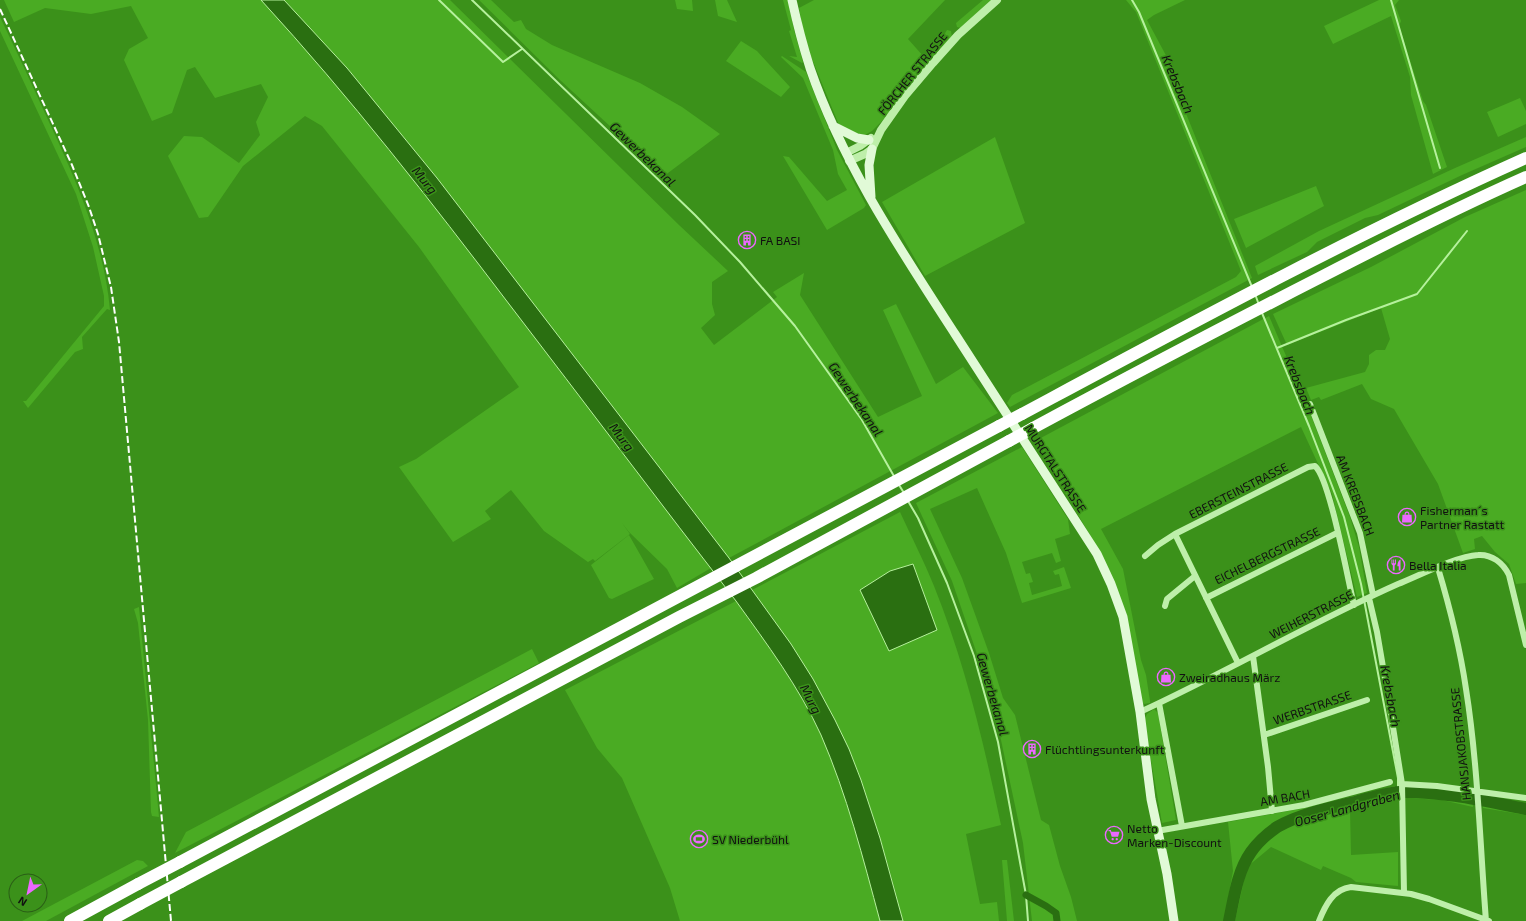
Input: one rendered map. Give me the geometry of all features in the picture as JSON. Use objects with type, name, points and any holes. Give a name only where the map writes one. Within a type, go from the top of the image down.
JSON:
[{"type":"highway","points":[[70,921],[1270,282],[1354,239],[1480,178],[1526,158]]},
{"type":"highway","points":[[109,921],[756,578],[1032,428],[1253,311],[1379,247],[1526,177]]},
{"type":"main road","name":"MURGTALSTRASSE","points":[[792,0],[810,68],[833,126],[871,201],[914,271],[1097,554],[1111,584],[1123,617],[1140,712],[1151,799],[1170,887],[1174,921]]},
{"type":"main road","points":[[833,126],[857,138],[868,140]]},
{"type":"main road","points":[[871,201],[869,165],[872,149]]},
{"type":"street","name":"FÖRCHER STRASSE","points":[[872,149],[881,130],[905,96],[958,35],[997,0]]},
{"type":"street","name":"FÖRCHER STRASSE","points":[[848,157],[881,130]]},
{"type":"street","points":[[848,157],[865,154],[872,149]]},
{"type":"street","name":"AM KREBSBACH","points":[[1310,404],[1360,533],[1368,598],[1390,702],[1402,787],[1404,893]]},
{"type":"street","name":"EICHELBERGSTRASSE","points":[[1312,466],[1317,469],[1328,493],[1354,605]]},
{"type":"street","name":"EBERSTEINSTRASSE","points":[[1145,556],[1174,534],[1312,466]]},
{"type":"street","name":"EICHELBERGSTRASSE","points":[[1206,598],[1337,532]]},
{"type":"street","points":[[1174,534],[1238,663]]},
{"type":"street","name":"WEIHERSTRASSE","points":[[1140,712],[1368,598],[1464,558],[1478,555],[1491,557],[1505,567],[1509,575],[1524,624]]},
{"type":"street","name":"HANSJAKOBSTRASSE","points":[[1438,568],[1456,634],[1472,728],[1487,921]]},
{"type":"street","points":[[1165,606],[1167,599],[1195,576]]},
{"type":"street","points":[[1524,624],[1526,644]]},
{"type":"street","points":[[1253,656],[1264,735],[1272,811]]},
{"type":"street","name":"WERBSTRASSE","points":[[1264,735],[1367,700]]},
{"type":"street","points":[[1157,831],[1182,826],[1159,703]]},
{"type":"street","name":"AM BACH","points":[[1182,826],[1327,800],[1390,782]]},
{"type":"street","points":[[1402,787],[1437,786],[1526,798]]},
{"type":"street","points":[[1319,921],[1332,896],[1344,888],[1351,887],[1404,893],[1429,899],[1487,921]]},
{"type":"shaded area","points":[[4,0],[261,0],[328,75],[422,191],[711,568],[677,588],[667,569],[629,532],[622,523],[630,534],[595,561],[593,559],[588,562],[544,531],[511,490],[485,511],[491,519],[453,542],[399,467],[416,459],[519,387],[419,247],[322,126],[305,116],[243,166],[208,217],[199,218],[168,156],[184,136],[202,137],[239,163],[260,135],[256,122],[268,97],[261,84],[215,98],[195,67],[187,70],[172,113],[152,121],[124,60],[129,49],[148,38],[131,6],[91,14],[45,8],[14,22]]},
{"type":"shaded area","points":[[284,0],[450,0],[679,225],[728,271],[712,282],[712,304],[715,315],[701,328],[714,345],[777,297],[773,292],[804,273],[800,295],[878,417],[922,396],[883,310],[896,304],[936,384],[963,367],[998,413],[729,558],[437,178],[347,68]]},
{"type":"shaded area","points":[[479,0],[491,0],[514,22],[521,20],[526,29],[552,45],[640,83],[682,107],[720,134],[664,176],[560,80]]},
{"type":"shaded area","points":[[675,0],[692,0],[693,11],[677,9]]},
{"type":"shaded area","points":[[715,0],[727,0],[737,22],[718,16]]},
{"type":"shaded area","points":[[783,0],[788,0],[802,63],[789,56],[797,57],[789,31],[791,30]]},
{"type":"shaded area","points":[[814,0],[945,0],[908,39],[924,57],[929,52],[933,53],[947,30],[951,31],[952,37],[883,120],[872,131],[865,135],[854,134],[839,125],[805,42],[799,8]]},
{"type":"shaded area","points":[[983,0],[992,0],[961,28],[957,27],[956,23]]},
{"type":"shaded area","points":[[1126,0],[1185,0],[1147,20],[1184,89],[1181,101],[1252,278],[1010,407],[1007,403],[1012,395],[1236,277],[1241,271],[1136,12]]},
{"type":"shaded area","points":[[1379,0],[1399,0],[1395,5],[1401,21],[1399,26],[1423,101],[1426,105],[1447,167],[1433,174],[1411,95],[1410,77],[1391,16],[1333,44],[1324,26]]},
{"type":"shaded area","points":[[0,17],[70,167],[79,190],[102,261],[110,310],[107,309],[82,337],[83,349],[75,352],[28,408],[23,401],[26,401],[104,306],[104,296],[93,247],[76,194],[0,31]]},
{"type":"shaded area","points":[[741,41],[757,51],[790,87],[781,97],[726,61]]},
{"type":"shaded area","points":[[782,56],[806,72],[837,150],[866,205],[864,208],[827,230],[783,156],[789,157],[827,201],[847,190],[838,174],[833,150],[803,78],[781,57]]},
{"type":"shaded area","points":[[1520,98],[1526,111],[1526,124],[1498,137],[1487,112]]},
{"type":"shaded area","points":[[995,137],[1025,223],[925,276],[882,202]]},
{"type":"shaded area","points":[[1526,137],[1526,147],[1462,175],[1378,215],[1365,218],[1317,242],[1307,252],[1258,275],[1255,266],[1319,231]]},
{"type":"shaded area","points":[[1316,186],[1324,206],[1246,248],[1234,219]]},
{"type":"shaded area","points":[[1526,190],[1526,583],[1516,584],[1509,564],[1495,552],[1482,536],[1474,539],[1475,549],[1463,553],[1438,484],[1394,409],[1371,399],[1362,384],[1321,400],[1319,397],[1311,400],[1306,388],[1365,372],[1369,364],[1369,355],[1376,350],[1385,350],[1390,339],[1381,308],[1287,345],[1273,314],[1371,267],[1465,217]]},
{"type":"shaded area","points":[[1269,316],[1307,405],[1350,517],[1359,547],[1367,593],[1357,597],[1332,494],[1301,427],[1101,529],[1123,569],[1141,660],[1146,675],[1150,703],[1144,704],[1142,703],[1134,661],[1090,535],[1052,471],[1037,440]]},
{"type":"shaded area","points":[[1022,447],[1068,519],[1070,534],[1055,539],[1061,561],[1056,563],[1052,553],[1022,562],[1026,574],[1030,573],[1033,582],[1029,583],[1032,595],[1062,586],[1059,574],[1055,575],[1053,571],[1064,567],[1071,588],[1022,603],[1006,553],[977,488],[930,509],[962,578],[989,653],[1003,698],[1015,715],[1041,820],[1049,825],[1077,921],[1032,921],[1023,843],[1001,740],[977,654],[952,581],[916,503]]},
{"type":"shaded area","points":[[900,512],[922,558],[945,615],[981,734],[1001,825],[966,834],[980,904],[997,902],[999,921],[903,921],[879,836],[863,785],[851,755],[816,686],[752,590]]},
{"type":"shaded area","points":[[629,535],[654,579],[612,599],[609,598],[591,565]]},
{"type":"shaded area","points":[[736,601],[793,683],[821,735],[847,804],[880,921],[680,921],[670,888],[622,778],[597,748],[565,690]]},
{"type":"shaded area","points":[[139,607],[159,817],[152,816],[151,812],[148,720],[138,623],[134,609]]},
{"type":"shaded area","points":[[532,649],[539,663],[175,853],[186,832]]},
{"type":"shaded area","points":[[1154,709],[1158,713],[1176,820],[1162,823],[1144,720],[1147,714]]},
{"type":"shaded area","points":[[1395,786],[1396,789],[1393,791],[1363,796],[1300,814],[1267,830],[1253,844],[1242,860],[1235,876],[1228,910],[1226,910],[1233,871],[1228,822],[1305,808]]},
{"type":"shaded area","points":[[1406,789],[1472,793],[1473,807],[1442,800],[1407,798]]},
{"type":"shaded area","points":[[1397,795],[1397,800],[1350,810],[1351,855],[1398,852],[1398,886],[1356,882],[1351,878],[1323,866],[1321,870],[1271,847],[1247,867],[1235,921],[1232,921],[1238,888],[1243,871],[1250,856],[1261,843],[1277,831],[1316,814],[1359,802]]},
{"type":"shaded area","points":[[1482,796],[1526,803],[1526,815],[1483,808]]},
{"type":"shaded area","points":[[137,860],[143,861],[148,866],[46,921],[22,921],[37,913],[48,913],[48,907]]},
{"type":"shaded area","points":[[1002,860],[1007,860],[1014,921],[1007,921]]},
{"type":"water","name":"Murg","points":[[261,0],[284,0],[347,68],[437,178],[729,558],[791,644],[813,679],[849,749],[880,838],[903,921],[880,921],[854,827],[839,781],[821,735],[793,683],[771,650],[736,601],[419,188],[358,111]]},
{"type":"water","points":[[913,564],[937,630],[889,651],[860,590],[890,571]]},
{"type":"waterway","points":[[439,0],[503,62],[522,49]]},
{"type":"waterway","name":"Gewerbekanal","points":[[472,0],[695,215],[740,262],[795,326],[862,420],[895,478]]},
{"type":"waterway","name":"Krebsbach","points":[[1132,0],[1139,12],[1252,287]]},
{"type":"waterway","points":[[1391,0],[1440,168]]},
{"type":"waterway","points":[[1277,348],[1346,320],[1417,294],[1467,231]]},
{"type":"waterway","name":"Krebsbach","points":[[1255,294],[1259,305]]},
{"type":"waterway","name":"Krebsbach","points":[[1262,313],[1309,426],[1344,517],[1361,584],[1398,778],[1398,792]]},
{"type":"waterway","name":"Gewerbekanal","points":[[899,485],[904,493]]},
{"type":"waterway","name":"Gewerbekanal","points":[[908,501],[918,518],[947,583],[974,656],[998,742],[1026,895],[1028,921]]},
{"type":"waterway","name":"Ooser Landgraben","points":[[1229,921],[1239,877],[1251,852],[1266,835],[1277,827],[1295,818],[1389,793],[1400,792],[1448,795],[1526,809]]},
{"type":"waterway","points":[[1026,895],[1056,913],[1057,921]]},
{"type":"railway","points":[[0,9],[72,165],[89,207],[98,234],[111,287],[119,342],[171,921]]},
{"type":"place","name":"FA BASI","points":[[747,240]]},
{"type":"place","name":"Fisherman´s Partner Rastatt","points":[[1407,517]]},
{"type":"place","name":"Bella Italia","points":[[1396,565]]},
{"type":"place","name":"Zweiradhaus März","points":[[1166,677]]},
{"type":"place","name":"Flüchtlingsunterkunft","points":[[1032,749]]},
{"type":"place","name":"Netto Marken-Discount","points":[[1114,835]]},
{"type":"place","name":"SV Niederbühl","points":[[699,839]]}]
